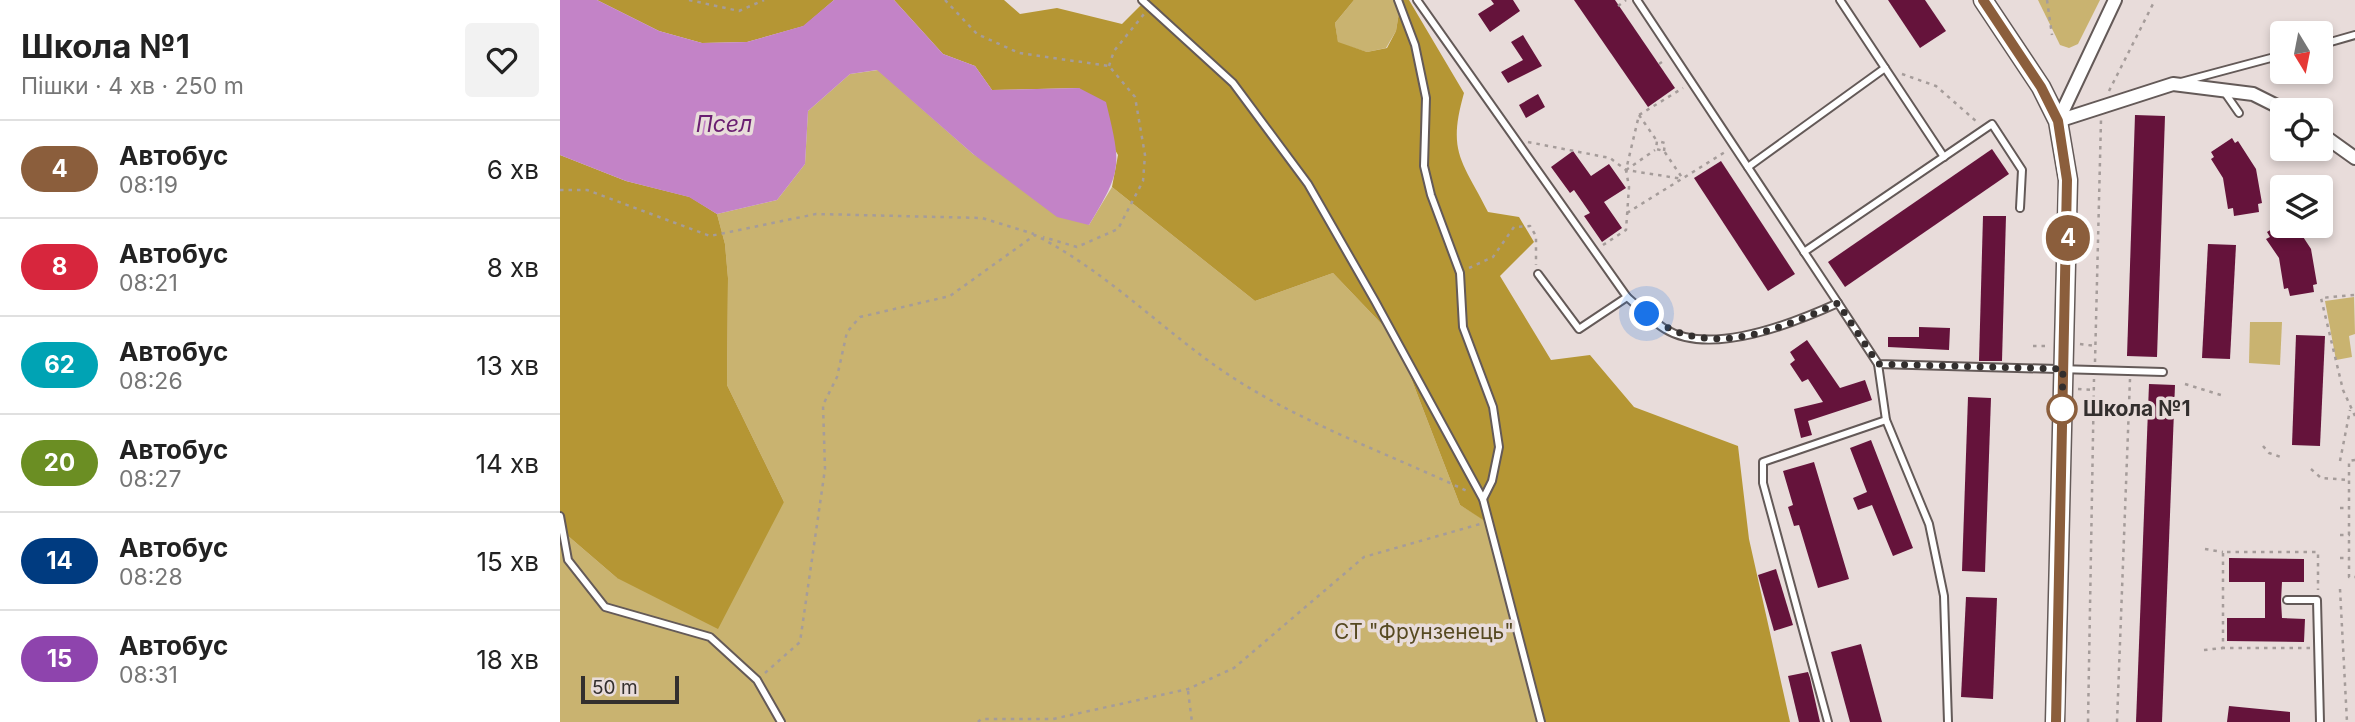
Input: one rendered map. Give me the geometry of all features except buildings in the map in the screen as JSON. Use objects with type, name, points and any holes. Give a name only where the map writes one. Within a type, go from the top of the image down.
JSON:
[{"type":"main road","points":[[1983,0],[2041,87],[2058,121],[2067,180],[2055,722]]},
{"type":"street","points":[[2058,121],[2115,0]]},
{"type":"street","points":[[2058,121],[2173,84],[2253,94],[2270,102]]},
{"type":"street","points":[[2333,142],[2355,158]]},
{"type":"lane","points":[[1142,0],[1233,83],[1308,184],[1483,499],[1541,722]]},
{"type":"lane","points":[[1398,0],[1415,45],[1426,98],[1424,166],[1431,195],[1460,273],[1463,327],[1471,355],[1493,407],[1499,447],[1492,481],[1483,499]]},
{"type":"lane","points":[[1417,0],[1628,298],[1667,330],[1701,338],[1740,337],[1792,324],[1838,303]]},
{"type":"lane","points":[[1637,0],[1878,364],[1886,420],[1929,524],[1944,596],[1948,722]]},
{"type":"lane","points":[[1840,0],[1944,157]]},
{"type":"lane","points":[[2333,41],[2355,35]]},
{"type":"lane","points":[[2173,84],[2270,58]]},
{"type":"lane","points":[[1748,167],[1885,68]]},
{"type":"lane","points":[[2221,89],[2239,113]]},
{"type":"lane","points":[[1804,252],[1992,124],[2022,170],[2020,208]]},
{"type":"lane","points":[[1538,274],[1579,329],[1628,298]]},
{"type":"lane","points":[[1878,364],[2163,372]]},
{"type":"lane","points":[[1828,722],[1763,483],[1763,461],[1886,420]]},
{"type":"lane","points":[[560,516],[568,560],[605,607],[710,637],[757,680],[781,722]]},
{"type":"lane","points":[[2287,600],[2317,600],[2320,722]]},
{"type":"path","points":[[689,0],[739,11],[764,0]]},
{"type":"path","points":[[560,190],[587,190],[710,236],[816,214],[982,218],[1077,247],[1118,229],[1143,181],[1145,155],[1135,97],[1119,74],[1109,66],[1018,53],[977,34],[945,0]]},
{"type":"path","points":[[1618,6],[1626,0]]},
{"type":"path","points":[[2047,0],[2052,35]]},
{"type":"path","points":[[2088,722],[2102,106],[2155,0]]},
{"type":"path","points":[[1109,66],[1114,51],[1149,8]]},
{"type":"path","points":[[1885,68],[1936,86],[1985,129]]},
{"type":"path","points":[[1594,251],[1626,230],[1629,187],[1626,170],[1639,115],[1692,82]]},
{"type":"path","points":[[1639,115],[1657,141],[1665,143],[1664,151],[1683,179]]},
{"type":"path","points":[[1515,140],[1610,158],[1626,170],[1683,179]]},
{"type":"path","points":[[1626,170],[1656,149],[1657,141]]},
{"type":"path","points":[[1626,214],[1734,146]]},
{"type":"path","points":[[1656,149],[1664,151]]},
{"type":"path","points":[[1460,273],[1493,257],[1514,227],[1530,226],[1536,236],[1534,253],[1538,274]]},
{"type":"path","points":[[1035,235],[1069,252],[1219,368],[1270,401],[1483,499]]},
{"type":"path","points":[[757,680],[800,642],[825,469],[823,405],[836,377],[847,332],[860,317],[950,296],[1035,235]]},
{"type":"path","points":[[2354,295],[2321,298],[2350,410],[2355,416]]},
{"type":"path","points":[[2033,345],[2049,346]]},
{"type":"path","points":[[2117,722],[2130,371]]},
{"type":"path","points":[[2185,384],[2221,395]]},
{"type":"path","points":[[2078,389],[2094,390]]},
{"type":"path","points":[[2340,461],[2350,410]]},
{"type":"path","points":[[2263,446],[2269,453],[2281,457]]},
{"type":"path","points":[[2355,460],[2349,461],[2349,576],[2355,577]]},
{"type":"path","points":[[2311,469],[2321,478],[2350,480]]},
{"type":"path","points":[[2340,508],[2350,508]]},
{"type":"path","points":[[978,722],[981,719],[1053,719],[1188,689],[1234,668],[1364,557],[1490,522]]},
{"type":"path","points":[[2340,534],[2349,534]]},
{"type":"path","points":[[2205,549],[2223,552],[2318,552],[2317,600]]},
{"type":"path","points":[[2223,552],[2223,648]]},
{"type":"path","points":[[2340,558],[2349,558]]},
{"type":"path","points":[[2340,589],[2347,722]]},
{"type":"path","points":[[2204,650],[2317,648]]},
{"type":"path","points":[[1188,689],[1192,722]]},
{"type":"green space","points":[[1354,0],[1401,0],[1396,31],[1386,48],[1367,52],[1338,43],[1335,23]]},
{"type":"green space","points":[[2038,0],[2100,0],[2078,44],[2069,48],[2060,45]]},
{"type":"green space","name":"СТ \"Фрунзенець\"","points":[[878,70],[973,154],[1089,225],[1112,187],[1255,301],[1333,273],[1396,339],[1460,505],[1491,524],[1544,722],[560,722],[560,529],[617,578],[784,502],[727,385],[728,278],[725,244],[717,214],[777,200],[805,164],[808,111],[850,74]]},
{"type":"green space","points":[[2354,297],[2355,334],[2349,336],[2352,357],[2336,360],[2325,301]]},
{"type":"green space","points":[[2250,322],[2282,322],[2280,365],[2249,363]]},
{"type":"shaded area","points":[[597,0],[834,0],[804,26],[747,42],[702,43],[659,31]]},
{"type":"shaded area","points":[[894,0],[1004,0],[1020,14],[1057,8],[1122,24],[1146,0],[1354,0],[1335,23],[1338,42],[1367,52],[1387,48],[1396,31],[1401,0],[1409,0],[1464,93],[1459,113],[1457,143],[1464,167],[1488,212],[1519,217],[1534,242],[1500,276],[1551,360],[1590,355],[1634,407],[1738,446],[1749,539],[1790,722],[1544,722],[1491,525],[1460,505],[1396,339],[1333,273],[1255,301],[1112,187],[1118,155],[1079,88],[992,90],[975,66],[943,54]]},
{"type":"shaded area","points":[[560,155],[626,181],[690,197],[717,214],[725,244],[728,278],[727,385],[784,502],[718,629],[617,578],[560,529]]},
{"type":"water","name":"Псел","points":[[560,0],[597,0],[659,31],[702,43],[747,42],[803,26],[834,0],[894,0],[943,54],[975,66],[992,90],[1079,88],[1106,102],[1116,154],[1113,178],[1089,225],[1057,217],[973,154],[877,70],[850,74],[808,111],[805,164],[777,200],[717,214],[689,197],[626,181],[560,155]]},
{"type":"bus line","name":"4","points":[[1983,0],[2041,87],[2058,121],[2067,180],[2056,722]]},
{"type":"place","name":"Школа №1","points":[[2062,409]]},
{"type":"route","points":[[1647,314],[1667,330],[1701,338],[1740,337],[1792,324],[1838,303],[1878,364],[2063,369],[2062,409]]}]
